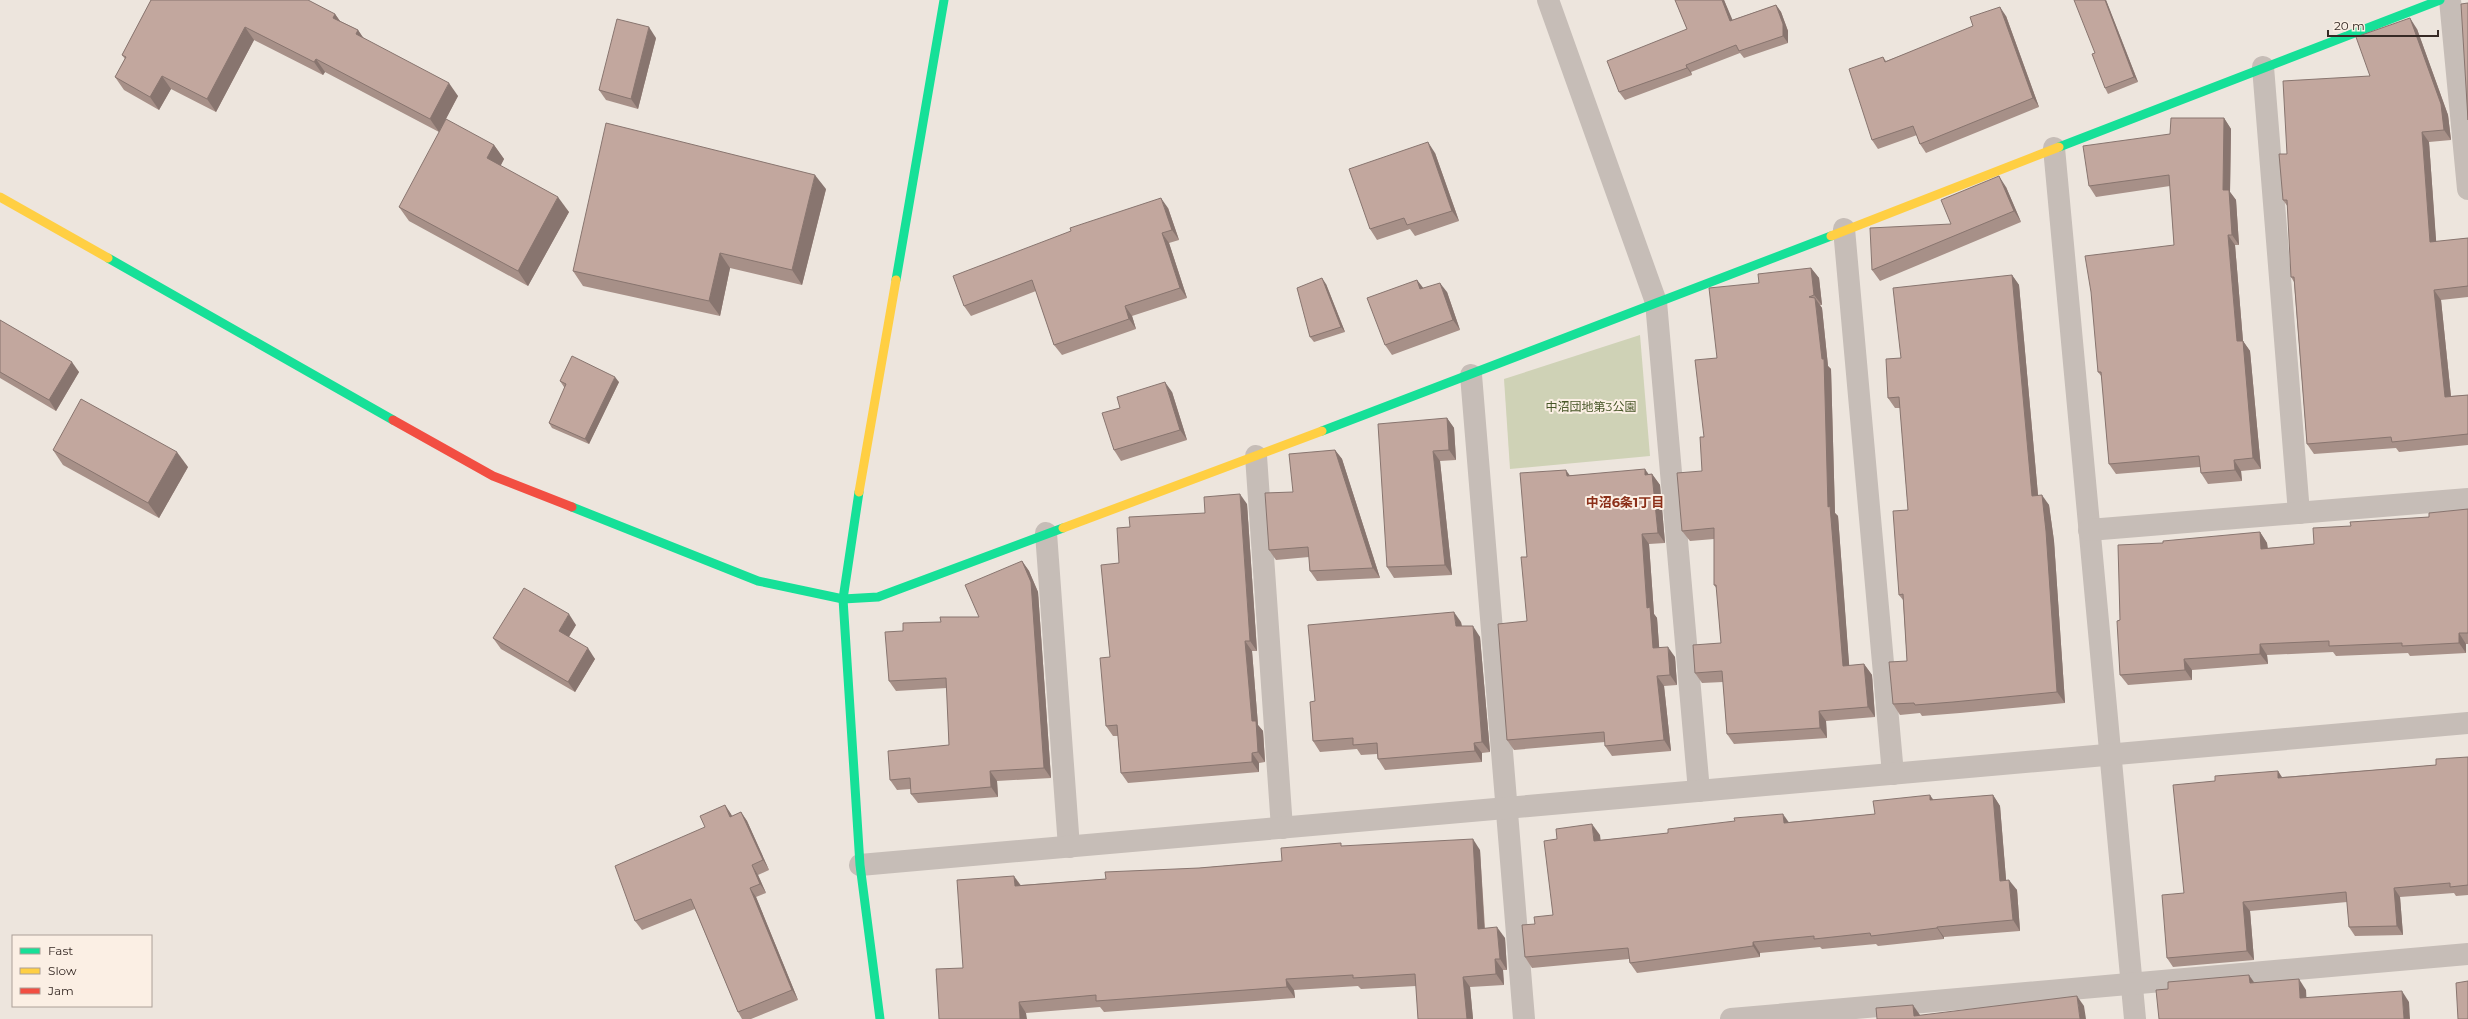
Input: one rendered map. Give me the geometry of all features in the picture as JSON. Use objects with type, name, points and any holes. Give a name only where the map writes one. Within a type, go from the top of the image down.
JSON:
[{"type":"street","points":[[880,1019],[860,865],[843,599],[857,508],[944,0]]},
{"type":"street","points":[[1548,0],[1656,302],[1700,791]]},
{"type":"street","points":[[0,197],[493,476],[758,581],[843,599],[878,597],[1471,375],[1844,229],[2440,0]]},
{"type":"street","points":[[2450,0],[2468,190]]},
{"type":"street","points":[[2263,67],[2299,513]]},
{"type":"street","points":[[2054,148],[2088,530],[2132,984],[2134,1019]]},
{"type":"street","points":[[1844,229],[1893,774]]},
{"type":"street","points":[[1471,375],[1505,808],[1524,1019]]},
{"type":"street","points":[[1256,456],[1282,828]]},
{"type":"street","points":[[2088,530],[2468,499]]},
{"type":"street","points":[[1046,534],[1069,847]]},
{"type":"street","points":[[860,865],[2468,723]]},
{"type":"street","points":[[1731,1019],[2468,954]]},
{"type":"green space","name":"中沼団地第3公園","points":[[1640,335],[1650,456],[1510,469],[1504,379]]},
{"type":"building","points":[[151,0],[308,0],[335,14],[333,18],[358,30],[356,34],[449,83],[430,119],[316,59],[314,62],[245,27],[207,99],[162,76],[150,97],[115,77],[126,57],[122,55]]},
{"type":"building","points":[[1675,0],[1722,0],[1730,21],[1776,5],[1783,24],[1783,36],[1739,51],[1736,45],[1686,65],[1687,68],[1619,92],[1607,61],[1687,29]]},
{"type":"building","points":[[2074,0],[2105,0],[2134,77],[2105,88],[2092,54],[2095,53]]},
{"type":"building","points":[[2468,3],[2468,120],[2461,4]]},
{"type":"building","points":[[2000,7],[2033,98],[1920,144],[1913,126],[1872,140],[1849,69],[1883,57],[1885,62],[1973,26],[1970,17]]},
{"type":"building","points":[[2410,18],[2441,104],[2444,130],[2422,132],[2430,242],[2468,238],[2468,286],[2434,290],[2445,397],[2468,395],[2468,434],[2392,442],[2391,437],[2307,444],[2294,277],[2291,277],[2287,200],[2283,200],[2279,154],[2287,154],[2283,81],[2370,76],[2356,37]]},
{"type":"building","points":[[617,19],[649,27],[631,99],[599,90]]},
{"type":"building","points":[[2171,118],[2224,118],[2223,190],[2229,190],[2232,235],[2228,235],[2237,341],[2243,341],[2253,458],[2234,460],[2235,470],[2201,473],[2199,456],[2109,464],[2101,372],[2098,372],[2091,292],[2085,256],[2174,245],[2169,175],[2089,186],[2083,146],[2170,134]]},
{"type":"building","points":[[446,119],[494,145],[487,158],[558,197],[518,271],[399,207]]},
{"type":"building","points":[[606,123],[815,175],[792,270],[720,253],[709,301],[573,271]]},
{"type":"building","points":[[1428,142],[1452,211],[1407,225],[1404,218],[1370,229],[1349,169]]},
{"type":"building","points":[[1999,176],[2014,211],[1872,270],[1870,228],[1951,224],[1941,200]]},
{"type":"building","points":[[1161,198],[1172,230],[1162,233],[1180,288],[1125,306],[1129,319],[1054,345],[1032,280],[964,306],[953,276],[1071,231],[1070,228]]},
{"type":"building","points":[[1811,268],[1814,295],[1809,297],[1815,298],[1822,359],[1824,359],[1828,507],[1830,506],[1843,666],[1864,664],[1868,707],[1819,711],[1820,728],[1727,734],[1722,671],[1695,673],[1693,645],[1721,643],[1716,585],[1714,585],[1714,528],[1682,531],[1677,473],[1702,471],[1700,437],[1704,437],[1695,360],[1717,358],[1709,288],[1759,283],[1758,274]]},
{"type":"building","points":[[2012,275],[2032,496],[2042,495],[2046,531],[2057,692],[1915,705],[1914,703],[1893,704],[1889,662],[1907,661],[1903,594],[1899,595],[1893,511],[1908,510],[1899,397],[1888,398],[1886,359],[1901,358],[1893,288]]},
{"type":"building","points":[[1322,278],[1341,327],[1310,337],[1297,288]]},
{"type":"building","points":[[1417,280],[1420,289],[1440,283],[1453,320],[1385,345],[1367,298]]},
{"type":"building","points":[[0,320],[72,362],[49,400],[0,372]]},
{"type":"building","points":[[572,356],[615,377],[585,439],[549,423],[566,384],[560,381]]},
{"type":"building","points":[[1165,382],[1180,430],[1114,450],[1102,413],[1120,408],[1117,397]]},
{"type":"building","points":[[81,399],[177,452],[148,503],[53,450]]},
{"type":"building","points":[[1447,418],[1449,450],[1433,451],[1445,565],[1387,567],[1378,424]]},
{"type":"building","points":[[1335,450],[1373,568],[1310,571],[1308,547],[1269,550],[1265,493],[1293,492],[1289,454]]},
{"type":"building","points":[[1645,469],[1645,475],[1652,474],[1658,533],[1642,534],[1647,608],[1650,607],[1653,648],[1668,647],[1670,675],[1657,676],[1664,740],[1605,746],[1604,732],[1507,740],[1498,624],[1527,621],[1521,557],[1527,557],[1520,473],[1566,470],[1567,476]]},
{"type":"building","points":[[1240,494],[1250,641],[1245,641],[1252,721],[1256,721],[1258,752],[1252,753],[1252,762],[1121,773],[1117,725],[1106,726],[1100,658],[1110,657],[1101,565],[1119,563],[1117,528],[1130,527],[1129,517],[1205,513],[1204,497]]},
{"type":"building","points":[[2468,509],[2468,633],[2459,633],[2459,643],[2402,646],[2402,643],[2329,646],[2329,641],[2260,644],[2260,654],[2184,659],[2185,670],[2120,675],[2117,621],[2120,620],[2118,545],[2163,543],[2163,541],[2260,532],[2261,549],[2314,544],[2313,528],[2351,526],[2350,522],[2429,517],[2429,513]]},
{"type":"building","points":[[1022,561],[1031,582],[1044,768],[990,771],[991,787],[911,794],[910,778],[890,780],[888,751],[949,745],[946,678],[889,681],[885,632],[903,631],[903,623],[941,622],[940,617],[979,617],[965,585]]},
{"type":"building","points":[[524,588],[569,614],[559,631],[588,648],[568,682],[493,638]]},
{"type":"building","points":[[1454,612],[1456,626],[1473,626],[1482,742],[1474,743],[1475,751],[1378,759],[1377,743],[1353,745],[1353,738],[1313,741],[1310,702],[1315,701],[1308,625]]},
{"type":"building","points":[[2468,757],[2468,885],[2450,887],[2450,883],[2394,888],[2397,926],[2349,927],[2346,892],[2243,902],[2247,951],[2167,958],[2162,895],[2184,893],[2173,785],[2215,781],[2215,776],[2278,771],[2278,778],[2436,765],[2436,759]]},
{"type":"building","points":[[1930,795],[1930,800],[1993,795],[2000,881],[2009,880],[2013,920],[1937,927],[1871,936],[1870,933],[1814,939],[1814,936],[1753,942],[1753,946],[1630,963],[1628,948],[1525,957],[1522,925],[1535,924],[1534,917],[1553,915],[1544,841],[1557,839],[1556,829],[1592,824],[1594,841],[1668,833],[1668,829],[1735,821],[1734,818],[1783,814],[1784,823],[1875,814],[1873,801]]},
{"type":"building","points":[[725,805],[730,817],[741,812],[763,860],[752,865],[760,884],[750,888],[792,990],[738,1012],[691,899],[635,921],[615,866],[705,827],[700,816]]},
{"type":"building","points":[[1473,839],[1478,929],[1497,927],[1500,959],[1495,959],[1496,974],[1463,977],[1467,1019],[1418,1019],[1415,974],[1353,978],[1353,975],[1286,979],[1287,987],[1096,1001],[1096,995],[1019,1002],[1020,1019],[939,1019],[936,969],[963,968],[957,880],[1014,876],[1015,886],[1106,879],[1105,872],[1199,868],[1282,861],[1281,848],[1341,843],[1341,846]]},
{"type":"building","points":[[2249,975],[2250,983],[2299,979],[2300,998],[2402,991],[2404,1019],[2159,1019],[2156,990],[2168,989],[2168,982]]},
{"type":"building","points":[[2468,981],[2468,1019],[2458,1019],[2456,983]]},
{"type":"building","points":[[2077,996],[2080,1019],[1877,1019],[1876,1008],[1913,1005],[1914,1016]]},
{"type":"traffic: fast","points":[[896,280],[944,0]]},
{"type":"traffic: fast","points":[[2059,147],[2440,0]]},
{"type":"traffic: fast","points":[[1322,431],[1831,236]]},
{"type":"traffic: fast","points":[[108,258],[393,420]]},
{"type":"traffic: fast","points":[[859,492],[843,599],[860,865],[880,1019]]},
{"type":"traffic: fast","points":[[572,507],[758,581],[843,599],[878,597],[1063,528]]},
{"type":"traffic: slow","points":[[1831,236],[2059,147]]},
{"type":"traffic: slow","points":[[0,197],[108,258]]},
{"type":"traffic: slow","points":[[859,492],[896,280]]},
{"type":"traffic: slow","points":[[1063,528],[1322,431]]},
{"type":"traffic: jam","points":[[393,420],[493,476],[572,507]]},
{"type":"district","name":"中沼6条1丁目","points":[[1625,502]]}]
